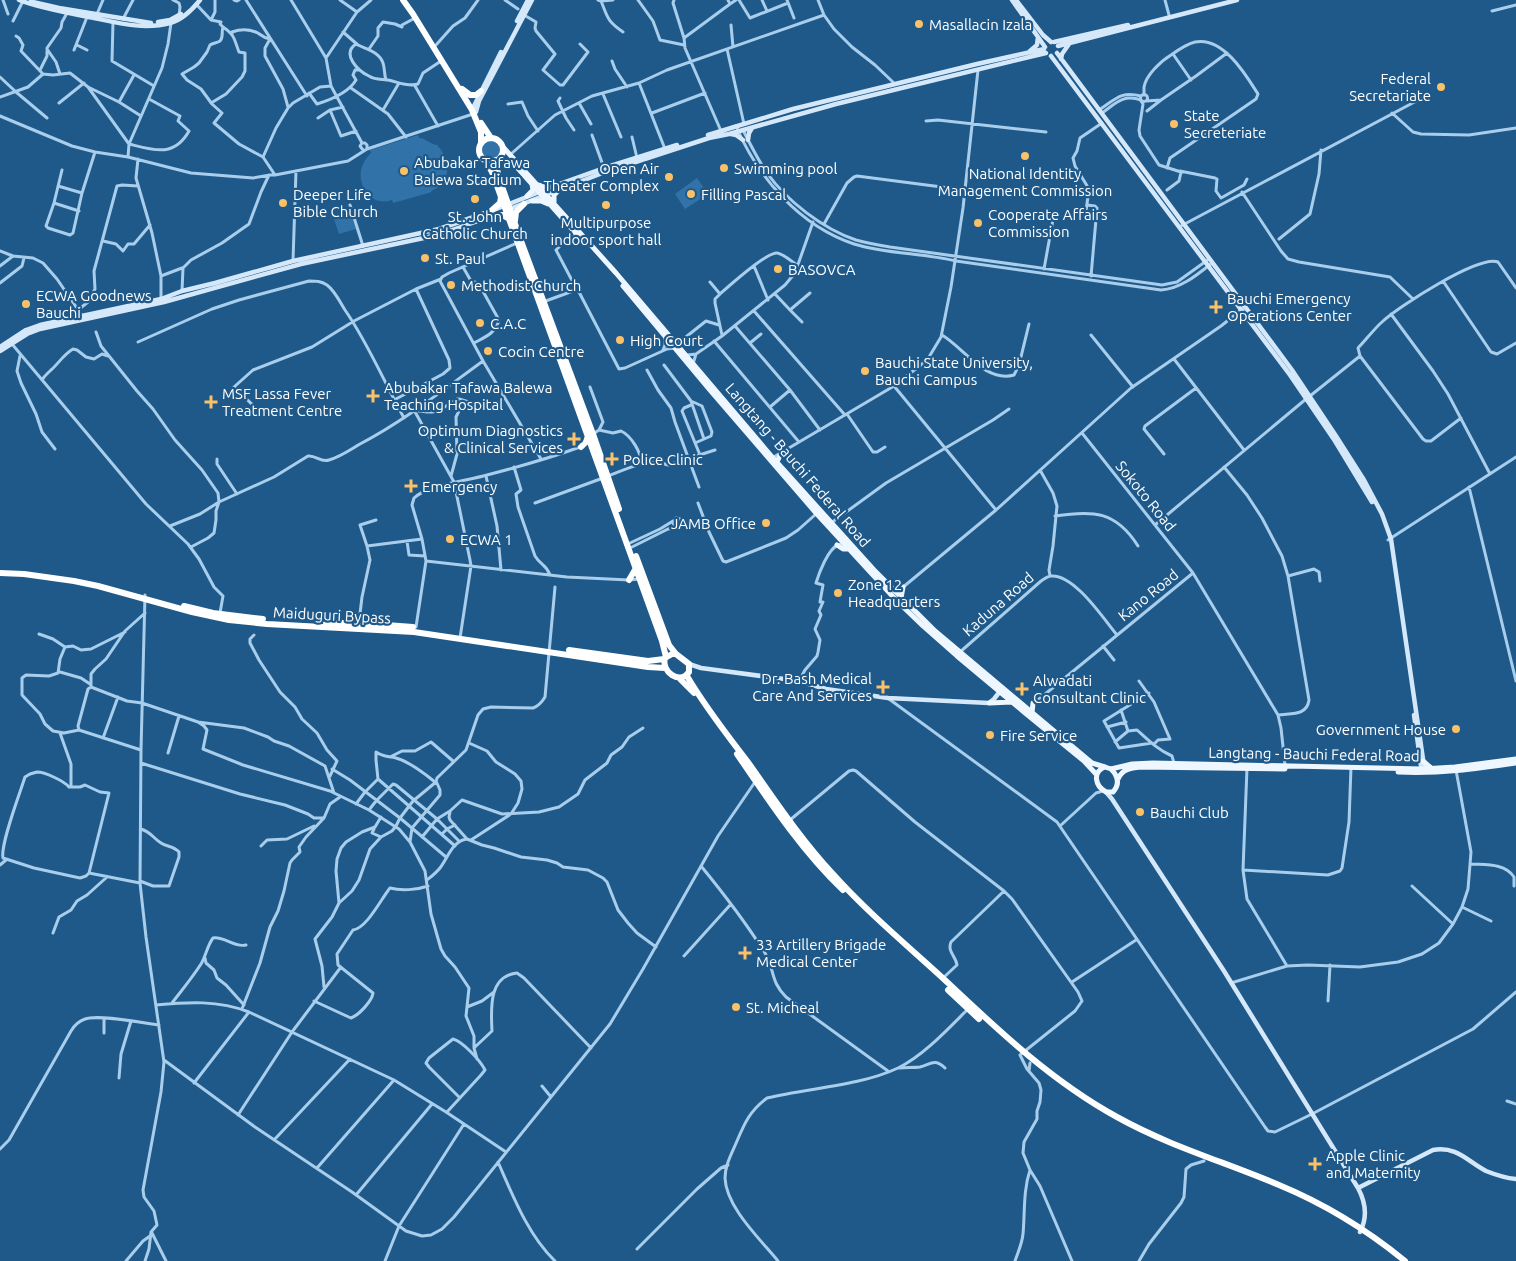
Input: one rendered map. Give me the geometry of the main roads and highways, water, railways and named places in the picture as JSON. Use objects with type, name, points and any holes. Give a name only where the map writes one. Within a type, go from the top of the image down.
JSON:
[{"type":"highway","points":[[403,0],[474,111],[481,132],[480,152],[492,172],[501,196],[516,224],[574,391],[593,434],[593,443],[636,568],[670,644],[676,654],[688,664],[688,674],[695,690],[788,822]]},
{"type":"highway","points":[[407,0],[491,138]]},
{"type":"highway","points":[[462,89],[470,95],[476,95],[481,91]]},
{"type":"highway","points":[[481,143],[491,138],[498,140],[503,147],[502,155],[497,160],[490,161],[485,159]]},
{"type":"highway","points":[[497,160],[498,175],[507,207],[508,218],[542,302]]},
{"type":"highway","points":[[501,196],[500,204],[492,213],[508,218]]},
{"type":"highway","points":[[516,224],[516,212],[524,204]]},
{"type":"highway","points":[[581,447],[593,434]]},
{"type":"highway","points":[[605,477],[631,545],[662,641],[665,668],[679,678],[699,700],[755,782],[832,874],[862,906],[1030,1063],[1061,1087],[1154,1141],[1204,1161],[1213,1162]]},
{"type":"highway","points":[[629,580],[636,568]]},
{"type":"highway","name":"Maiduguri Bypass","points":[[0,571],[26,570],[73,577],[145,597],[220,614],[293,622],[416,628],[549,649],[648,661],[665,658]]},
{"type":"highway","name":"Maiduguri Bypass","points":[[145,597],[192,612],[229,620],[267,624],[358,625],[460,636]]},
{"type":"highway","name":"Maiduguri Bypass","points":[[549,649],[648,667],[665,668]]},
{"type":"highway","points":[[665,658],[670,654],[676,654]]},
{"type":"highway","points":[[679,678],[688,674]]},
{"type":"highway","points":[[928,967],[943,978],[970,1007]]},
{"type":"highway","points":[[1021,1054],[1108,1114],[1213,1162],[1279,1187],[1327,1208],[1405,1261]]},
{"type":"highway","points":[[1361,1230],[1398,1261]]},
{"type":"main road","name":"Langtang - Bauchi Federal Road","points":[[503,147],[663,331],[665,338],[686,355],[711,388]]},
{"type":"main road","name":"Langtang - Bauchi Federal Road","points":[[497,160],[515,166],[534,183]]},
{"type":"main road","points":[[527,196],[533,190],[534,183],[553,187]]},
{"type":"main road","points":[[532,200],[554,206],[553,197],[559,190]]},
{"type":"main road","name":"Langtang - Bauchi Federal Road","points":[[554,206],[711,388],[831,523],[847,545]]},
{"type":"main road","points":[[774,460],[781,453]]},
{"type":"main road","name":"Langtang - Bauchi Federal Road","points":[[774,460],[816,513],[898,597],[1001,690],[1084,761],[1096,774],[1102,768],[1137,764],[1174,763],[1423,770]]},
{"type":"main road","points":[[838,545],[843,549],[847,545]]},
{"type":"main road","points":[[898,597],[903,586]]},
{"type":"main road","name":"Langtang - Bauchi Federal Road","points":[[898,597],[923,626],[1001,690],[1012,702],[1025,711],[1032,713],[1092,763],[1108,768]]},
{"type":"main road","points":[[989,702],[1012,702]]},
{"type":"main road","points":[[1032,713],[1034,703]]},
{"type":"main road","name":"Langtang - Bauchi Federal Road","points":[[1456,769],[1516,759]]},
{"type":"main road","points":[[1423,770],[1422,761],[1423,770]]},
{"type":"main road","name":"Langtang - Bauchi Federal Road","points":[[1118,779],[1126,770],[1141,767],[1286,765],[1423,770],[1516,764]]},
{"type":"main road","points":[[1096,774],[1098,784],[1105,792],[1113,792],[1118,779],[1108,768]]},
{"type":"place","name":"Masallacin Izala","points":[[919,24]]},
{"type":"place","name":"Federal Secretariate","points":[[1441,87]]},
{"type":"place","name":"State Secreteriate","points":[[1174,124]]},
{"type":"place","name":"National Identity Management Commission","points":[[1025,156]]},
{"type":"place","name":"Swimming pool","points":[[724,168]]},
{"type":"place","name":"Abubakar Tafawa Balewa Stadium","points":[[404,171]]},
{"type":"place","name":"Open Air Theater Complex","points":[[669,177]]},
{"type":"place","name":"Filling Pascal","points":[[691,194]]},
{"type":"place","name":"St. John Catholic Church","points":[[475,199]]},
{"type":"place","name":"Deeper Life Bible Church","points":[[283,203]]},
{"type":"place","name":"Multipurpose indoor sport hall","points":[[606,205]]},
{"type":"place","name":"Cooperate Affairs Commission","points":[[978,223]]},
{"type":"place","name":"St. Paul","points":[[425,258]]},
{"type":"place","name":"BASOVCA","points":[[778,269]]},
{"type":"place","name":"Methodist Church","points":[[451,285]]},
{"type":"place","name":"ECWA Goodnews Bauchi","points":[[26,304]]},
{"type":"place","name":"Bauchi Emergency Operations Center","points":[[1216,307]]},
{"type":"place","name":"C.A.C","points":[[480,323]]},
{"type":"place","name":"High Court","points":[[620,340]]},
{"type":"place","name":"Cocin Centre","points":[[488,351]]},
{"type":"place","name":"Bauchi State University, Bauchi Campus","points":[[865,371]]},
{"type":"place","name":"Abubakar Tafawa Balewa Teaching Hospital","points":[[373,396]]},
{"type":"place","name":"MSF Lassa Fever Treatment Centre","points":[[211,402]]},
{"type":"place","name":"Optimum Diagnostics & Clinical Services","points":[[574,439]]},
{"type":"place","name":"Police Clinic","points":[[612,459]]},
{"type":"place","name":"Emergency","points":[[411,486]]},
{"type":"place","name":"JAMB Office","points":[[766,523]]},
{"type":"place","name":"ECWA 1","points":[[450,539]]},
{"type":"place","name":"Zone 12 Headquarters","points":[[838,593]]},
{"type":"place","name":"Dr. Bash Medical Care And Services","points":[[883,687]]},
{"type":"place","name":"Alwadati Consultant Clinic","points":[[1022,689]]},
{"type":"place","name":"Government House","points":[[1456,729]]},
{"type":"place","name":"Fire Service","points":[[990,735]]},
{"type":"place","name":"Bauchi Club","points":[[1140,812]]},
{"type":"place","name":"33 Artillery Brigade Medical Center","points":[[745,953]]},
{"type":"place","name":"St. Micheal","points":[[736,1007]]},
{"type":"place","name":"Apple Clinic and Maternity","points":[[1315,1164]]}]
